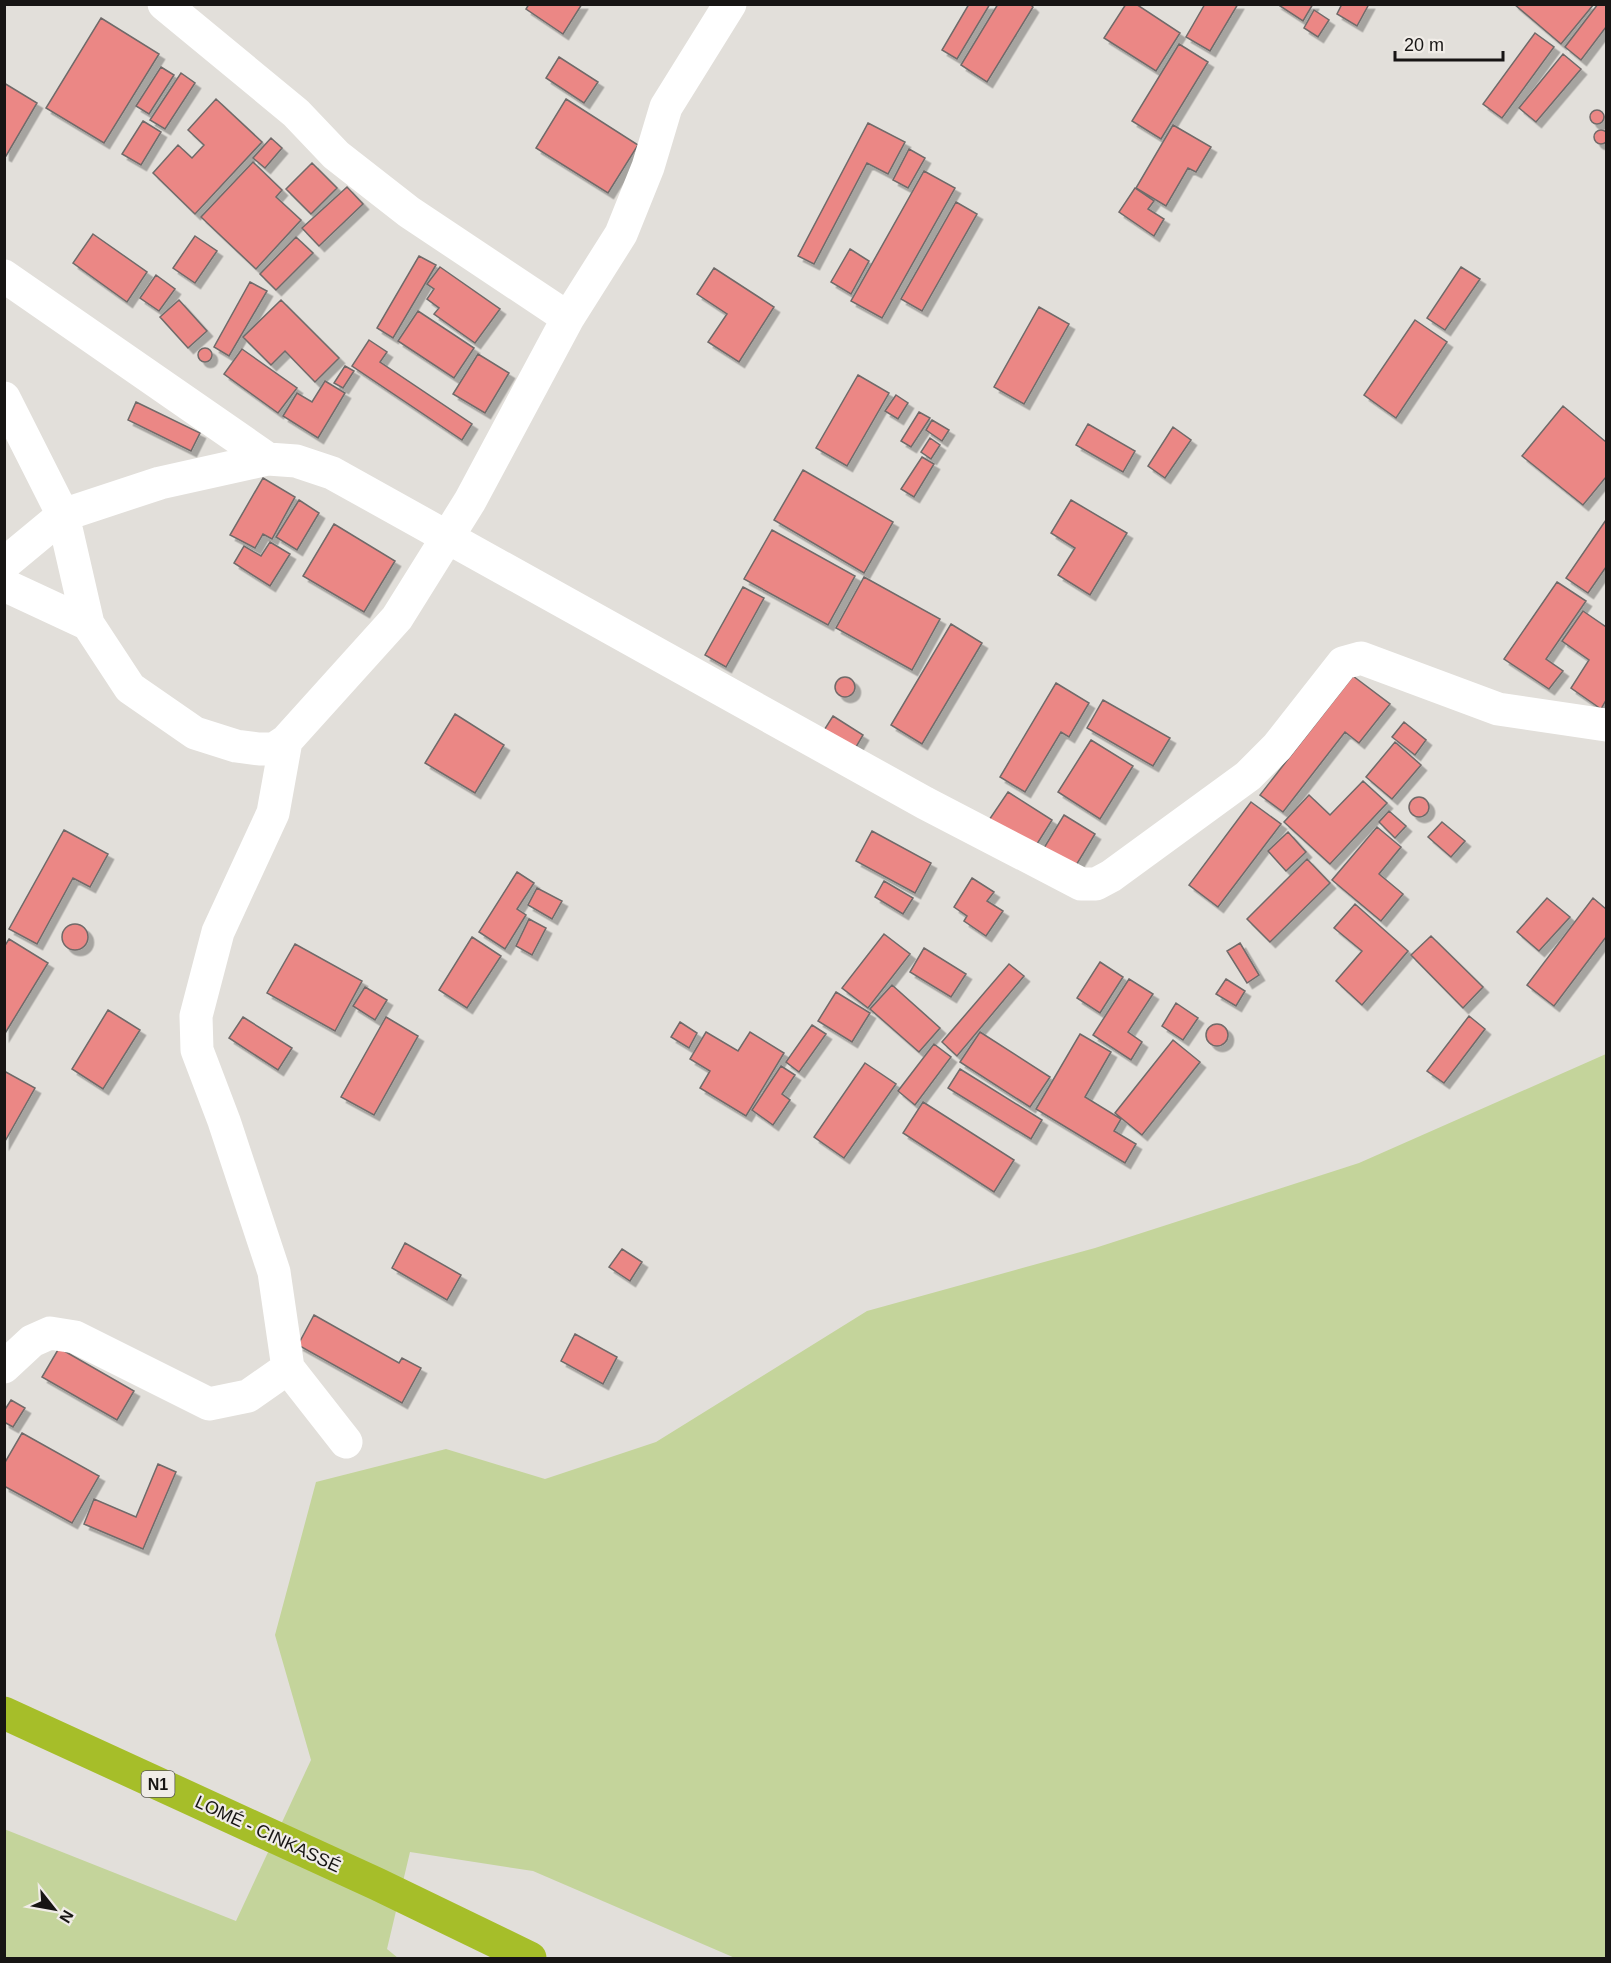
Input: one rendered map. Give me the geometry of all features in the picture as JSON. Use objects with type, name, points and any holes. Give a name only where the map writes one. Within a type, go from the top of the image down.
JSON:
[{"type":"highway","name":"LOMÉ - CINKASSÉ","points":[[4,1713],[377,1884],[530,1959]]},
{"type":"street","points":[[164,4],[296,113],[336,155],[409,212],[568,318]]},
{"type":"street","points":[[4,398],[63,515],[88,624],[130,688],[195,734],[236,746],[274,749],[286,741],[397,618],[448,537],[470,501],[568,318],[621,234],[648,167],[666,107],[730,4]]},
{"type":"street","points":[[4,276],[268,459]]},
{"type":"street","points":[[4,564],[63,515],[160,483],[268,459],[296,462],[332,473],[925,803],[1080,884],[1096,884],[1111,876],[1248,776],[1277,747],[1343,663],[1361,658],[1498,709],[1606,725]]},
{"type":"street","points":[[4,585],[88,624]]},
{"type":"street","points":[[286,741],[273,813],[218,933],[196,1016],[196,1050],[224,1120],[274,1272],[288,1368],[346,1442]]},
{"type":"street","points":[[4,1367],[32,1341],[50,1333],[75,1337],[209,1404],[248,1396],[288,1368]]},
{"type":"green space","points":[[1606,1054],[1606,1958],[735,1958],[533,1871],[410,1852],[387,1949],[398,1958],[5,1958],[4,1829],[236,1921],[311,1760],[275,1635],[316,1482],[446,1449],[545,1479],[656,1442],[867,1311],[1095,1248],[1359,1163]]},
{"type":"building","points":[[529,4],[582,4],[563,34],[526,9]]},
{"type":"building","points":[[969,4],[990,4],[957,59],[942,50]]},
{"type":"building","points":[[998,4],[1030,4],[1033,7],[987,82],[961,65]]},
{"type":"building","points":[[1126,4],[1136,4],[1180,33],[1156,71],[1104,38]]},
{"type":"building","points":[[1205,4],[1238,4],[1210,51],[1186,37]]},
{"type":"building","points":[[1277,4],[1313,4],[1303,21]]},
{"type":"building","points":[[1342,4],[1369,4],[1357,26],[1337,14]]},
{"type":"building","points":[[1514,4],[1594,4],[1561,44]]},
{"type":"building","points":[[1598,4],[1606,4],[1606,27],[1581,60],[1565,47]]},
{"type":"building","points":[[1314,10],[1329,20],[1318,37],[1304,28]]},
{"type":"building","points":[[101,18],[159,54],[104,143],[46,108]]},
{"type":"building","points":[[1535,33],[1554,47],[1502,118],[1483,104]]},
{"type":"building","points":[[1179,44],[1208,62],[1161,139],[1132,121]]},
{"type":"building","points":[[1563,54],[1581,69],[1536,122],[1519,108]]},
{"type":"building","points":[[559,57],[598,82],[584,103],[546,78]]},
{"type":"building","points":[[161,67],[174,75],[149,114],[136,106]]},
{"type":"building","points":[[181,73],[195,83],[165,129],[150,120]]},
{"type":"building","points":[[4,83],[37,103],[6,156],[4,155]]},
{"type":"building","points":[[216,99],[262,142],[195,214],[153,173],[178,145],[192,158],[204,145],[188,130]]},
{"type":"building","points":[[566,99],[638,145],[608,193],[536,148]]},
{"type":"building","points":[[1594,110],[1600,110],[1604,117],[1600,124],[1594,124],[1590,120],[1590,114]]},
{"type":"building","points":[[143,121],[161,132],[141,165],[122,154]]},
{"type":"building","points":[[868,123],[905,142],[888,174],[867,163],[814,264],[798,256]]},
{"type":"building","points":[[1173,125],[1211,147],[1196,172],[1188,168],[1166,206],[1136,188]]},
{"type":"building","points":[[1601,130],[1606,132],[1608,137],[1606,142],[1601,144],[1596,142],[1594,137],[1596,132]]},
{"type":"building","points":[[271,138],[282,148],[265,168],[253,158]]},
{"type":"building","points":[[909,149],[925,158],[908,188],[893,180]]},
{"type":"building","points":[[253,162],[282,190],[276,197],[301,220],[256,269],[201,217]]},
{"type":"building","points":[[312,163],[337,188],[311,214],[286,189]]},
{"type":"building","points":[[924,171],[955,188],[882,318],[851,301]]},
{"type":"building","points":[[347,187],[363,204],[319,246],[302,228]]},
{"type":"building","points":[[1135,188],[1154,201],[1148,209],[1164,219],[1154,236],[1119,212]]},
{"type":"building","points":[[956,202],[977,214],[922,311],[901,299]]},
{"type":"building","points":[[93,234],[147,272],[127,302],[73,263]]},
{"type":"building","points":[[195,236],[217,251],[195,283],[173,268]]},
{"type":"building","points":[[296,237],[313,253],[276,290],[260,274]]},
{"type":"building","points":[[850,249],[869,261],[851,294],[831,282]]},
{"type":"building","points":[[419,256],[436,265],[393,338],[377,328]]},
{"type":"building","points":[[440,267],[500,309],[475,343],[434,314],[439,308],[427,299],[434,289],[427,284]]},
{"type":"building","points":[[1461,267],[1480,279],[1445,330],[1427,318]]},
{"type":"building","points":[[714,268],[774,307],[739,362],[708,342],[727,314],[697,294]]},
{"type":"building","points":[[156,275],[175,289],[159,311],[140,298]]},
{"type":"building","points":[[250,282],[267,291],[229,356],[214,347]]},
{"type":"building","points":[[179,300],[207,331],[188,348],[160,317]]},
{"type":"building","points":[[281,300],[339,358],[315,382],[285,351],[271,365],[243,337]]},
{"type":"building","points":[[1039,307],[1069,324],[1024,404],[994,387]]},
{"type":"building","points":[[418,311],[474,348],[454,378],[398,341]]},
{"type":"building","points":[[1415,320],[1447,342],[1396,418],[1364,395]]},
{"type":"building","points":[[369,340],[387,352],[380,362],[472,424],[462,440],[352,366]]},
{"type":"building","points":[[202,348],[208,348],[212,355],[208,362],[202,362],[198,358],[198,352]]},
{"type":"building","points":[[242,349],[297,388],[278,413],[224,374]]},
{"type":"building","points":[[478,354],[509,373],[485,413],[453,394]]},
{"type":"building","points":[[345,366],[354,371],[343,388],[334,383]]},
{"type":"building","points":[[858,375],[889,393],[847,466],[816,448]]},
{"type":"building","points":[[325,381],[345,393],[318,438],[283,416],[297,393],[312,402]]},
{"type":"building","points":[[896,395],[908,403],[898,419],[885,411]]},
{"type":"building","points":[[136,402],[200,433],[191,451],[128,420]]},
{"type":"building","points":[[1563,406],[1606,442],[1606,477],[1583,505],[1522,456]]},
{"type":"building","points":[[919,412],[930,418],[911,447],[901,441]]},
{"type":"building","points":[[932,420],[949,430],[942,441],[926,430]]},
{"type":"building","points":[[1088,424],[1135,451],[1123,472],[1076,445]]},
{"type":"building","points":[[1173,427],[1191,440],[1165,478],[1148,466]]},
{"type":"building","points":[[930,438],[940,445],[931,459],[921,452]]},
{"type":"building","points":[[922,457],[934,464],[914,497],[901,489]]},
{"type":"building","points":[[803,470],[893,522],[864,573],[774,520]]},
{"type":"building","points":[[263,478],[295,497],[272,539],[263,534],[255,548],[230,535]]},
{"type":"building","points":[[299,500],[319,513],[297,550],[276,537]]},
{"type":"building","points":[[1071,500],[1127,533],[1090,595],[1058,575],[1075,548],[1051,533]]},
{"type":"building","points":[[1606,520],[1606,567],[1588,593],[1566,578]]},
{"type":"building","points":[[334,524],[395,561],[364,612],[303,576]]},
{"type":"building","points":[[772,530],[855,576],[828,625],[744,579]]},
{"type":"building","points":[[270,542],[290,554],[270,586],[234,563],[244,546],[261,556]]},
{"type":"building","points":[[864,577],[940,619],[912,670],[836,628]]},
{"type":"building","points":[[1557,582],[1586,601],[1546,659],[1563,671],[1549,689],[1504,659]]},
{"type":"building","points":[[743,587],[764,598],[726,667],[705,655]]},
{"type":"building","points":[[1583,611],[1606,627],[1606,700],[1601,709],[1571,688],[1589,660],[1562,641]]},
{"type":"building","points":[[951,624],[982,643],[922,744],[891,725]]},
{"type":"building","points":[[1353,676],[1390,704],[1359,743],[1345,732],[1283,812],[1260,795]]},
{"type":"building","points":[[845,677],[852,680],[855,687],[852,694],[845,697],[838,694],[835,687],[838,680]]},
{"type":"building","points":[[1056,683],[1089,703],[1069,737],[1061,732],[1025,792],[1000,777]]},
{"type":"building","points":[[1103,700],[1170,738],[1153,766],[1087,728]]},
{"type":"building","points":[[455,714],[504,745],[475,793],[425,763]]},
{"type":"building","points":[[833,716],[863,735],[852,754],[821,735]]},
{"type":"building","points":[[1404,722],[1426,740],[1415,755],[1392,737]]},
{"type":"building","points":[[1091,740],[1133,766],[1100,819],[1058,792]]},
{"type":"building","points":[[1395,742],[1421,765],[1392,799],[1366,777]]},
{"type":"building","points":[[1363,781],[1387,803],[1330,864],[1284,822],[1309,795],[1330,815]]},
{"type":"building","points":[[1008,792],[1052,820],[1032,852],[987,823]]},
{"type":"building","points":[[1419,797],[1426,800],[1429,807],[1426,814],[1419,817],[1412,814],[1409,807],[1412,800]]},
{"type":"building","points":[[1251,802],[1281,824],[1218,907],[1189,885]]},
{"type":"building","points":[[1389,811],[1406,826],[1395,838],[1379,822]]},
{"type":"building","points":[[1064,815],[1095,834],[1075,867],[1044,848]]},
{"type":"building","points":[[1442,822],[1465,841],[1451,857],[1428,837]]},
{"type":"building","points":[[1377,827],[1401,847],[1379,874],[1403,894],[1381,921],[1332,880]]},
{"type":"building","points":[[64,830],[108,854],[90,887],[73,878],[37,944],[9,929]]},
{"type":"building","points":[[872,831],[931,863],[915,893],[856,861]]},
{"type":"building","points":[[1288,832],[1306,852],[1286,871],[1268,851]]},
{"type":"building","points":[[1307,859],[1330,883],[1270,942],[1247,919]]},
{"type":"building","points":[[517,872],[534,883],[517,909],[526,915],[505,949],[479,932]]},
{"type":"building","points":[[972,878],[994,892],[987,901],[1003,911],[986,936],[964,921],[967,916],[954,907]]},
{"type":"building","points":[[884,881],[913,898],[903,914],[875,897]]},
{"type":"building","points":[[537,888],[562,901],[552,919],[528,905]]},
{"type":"building","points":[[1547,898],[1570,917],[1539,951],[1517,932]]},
{"type":"building","points":[[1593,898],[1606,909],[1606,937],[1554,1006],[1527,985]]},
{"type":"building","points":[[1355,904],[1408,951],[1362,1005],[1336,981],[1362,951],[1334,928]]},
{"type":"building","points":[[529,919],[546,928],[532,955],[516,946]]},
{"type":"building","points":[[75,924],[85,927],[88,937],[85,947],[75,950],[65,947],[62,937],[65,927]]},
{"type":"building","points":[[884,934],[910,954],[868,1008],[842,988]]},
{"type":"building","points":[[1431,936],[1483,987],[1463,1008],[1411,955]]},
{"type":"building","points":[[472,937],[501,956],[467,1008],[439,990]]},
{"type":"building","points":[[9,939],[48,963],[4,1035],[4,947]]},
{"type":"building","points":[[1240,943],[1259,975],[1247,983],[1227,951]]},
{"type":"building","points":[[295,944],[362,981],[335,1031],[267,993]]},
{"type":"building","points":[[924,948],[966,974],[951,997],[910,972]]},
{"type":"building","points":[[1100,962],[1123,977],[1100,1013],[1077,998]]},
{"type":"building","points":[[1009,964],[1024,976],[957,1056],[942,1042]]},
{"type":"building","points":[[1129,979],[1153,994],[1128,1032],[1142,1042],[1131,1060],[1093,1035]]},
{"type":"building","points":[[1226,979],[1245,991],[1236,1006],[1216,994]]},
{"type":"building","points":[[892,985],[940,1028],[919,1052],[870,1009]]},
{"type":"building","points":[[365,987],[387,1000],[375,1020],[353,1006]]},
{"type":"building","points":[[836,992],[870,1013],[852,1042],[818,1021]]},
{"type":"building","points":[[1176,1003],[1198,1018],[1183,1040],[1162,1026]]},
{"type":"building","points":[[108,1010],[140,1030],[103,1089],[72,1069]]},
{"type":"building","points":[[1469,1016],[1485,1029],[1444,1083],[1427,1071]]},
{"type":"building","points":[[243,1017],[292,1048],[278,1070],[229,1038]]},
{"type":"building","points":[[386,1017],[418,1036],[374,1115],[341,1097]]},
{"type":"building","points":[[680,1022],[697,1033],[689,1048],[671,1037]]},
{"type":"building","points":[[1217,1024],[1225,1027],[1228,1035],[1225,1043],[1217,1046],[1209,1043],[1206,1035],[1209,1027]]},
{"type":"building","points":[[812,1025],[826,1034],[799,1072],[786,1062]]},
{"type":"building","points":[[706,1032],[738,1051],[750,1032],[784,1053],[746,1116],[700,1088],[710,1071],[690,1059]]},
{"type":"building","points":[[980,1032],[1050,1077],[1030,1107],[960,1062]]},
{"type":"building","points":[[1080,1034],[1111,1052],[1085,1097],[1121,1119],[1114,1131],[1136,1144],[1125,1163],[1036,1109]]},
{"type":"building","points":[[1173,1040],[1200,1062],[1142,1135],[1115,1113]]},
{"type":"building","points":[[934,1044],[951,1057],[915,1105],[898,1091]]},
{"type":"building","points":[[865,1063],[896,1084],[844,1158],[814,1137]]},
{"type":"building","points":[[781,1066],[795,1075],[782,1094],[790,1100],[773,1125],[752,1110]]},
{"type":"building","points":[[960,1069],[1042,1120],[1031,1139],[948,1088]]},
{"type":"building","points":[[4,1071],[35,1088],[4,1143]]},
{"type":"building","points":[[923,1102],[1014,1160],[994,1192],[903,1133]]},
{"type":"building","points":[[405,1243],[461,1275],[447,1300],[392,1268]]},
{"type":"building","points":[[622,1249],[642,1262],[630,1281],[609,1267]]},
{"type":"building","points":[[314,1315],[399,1363],[402,1358],[421,1368],[402,1403],[298,1345]]},
{"type":"building","points":[[575,1334],[617,1357],[603,1384],[561,1361]]},
{"type":"building","points":[[59,1348],[134,1391],[117,1420],[42,1377]]},
{"type":"building","points":[[11,1400],[25,1408],[13,1427],[4,1422],[4,1411]]},
{"type":"building","points":[[22,1433],[99,1476],[72,1523],[4,1486],[4,1464]]},
{"type":"building","points":[[158,1464],[176,1472],[143,1549],[84,1524],[94,1499],[136,1517]]}]
